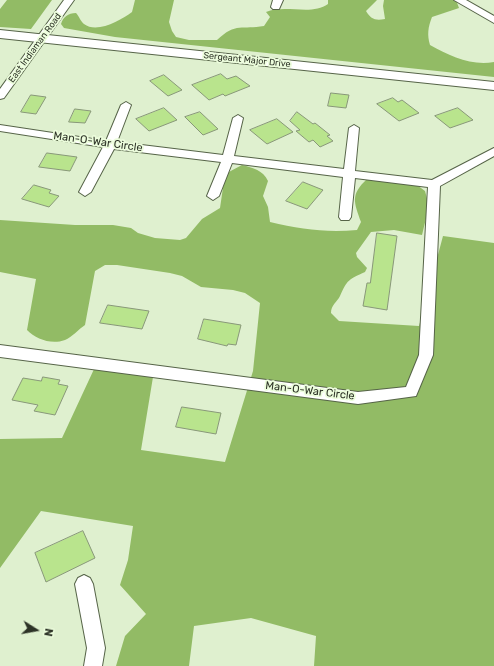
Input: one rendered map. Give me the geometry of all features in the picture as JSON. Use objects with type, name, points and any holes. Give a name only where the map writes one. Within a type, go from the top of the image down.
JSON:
[{"type":"street","name":"East Indiaman Road","points":[[0,96],[69,0]]},
{"type":"street","points":[[459,0],[494,20]]},
{"type":"street","name":"Sergeant Major Drive","points":[[0,34],[494,86]]},
{"type":"street","points":[[85,192],[110,145],[126,105]]},
{"type":"street","points":[[213,196],[228,158],[238,118]]},
{"type":"street","name":"Man-O-War Circle","points":[[0,128],[110,145],[434,184],[426,355],[411,392],[358,398],[0,351]]},
{"type":"street","points":[[345,217],[354,128]]},
{"type":"street","points":[[434,184],[494,152]]},
{"type":"street","points":[[84,584],[96,648],[94,666]]},
{"type":"green space","points":[[7,0],[52,0],[31,29],[0,27],[0,9]]},
{"type":"green space","points":[[135,0],[174,0],[169,22],[176,37],[189,40],[217,40],[224,34],[234,29],[264,26],[270,17],[266,12],[281,9],[314,9],[328,4],[328,0],[377,0],[366,11],[372,18],[379,20],[385,19],[383,6],[384,0],[456,0],[459,8],[432,17],[428,31],[430,45],[461,59],[477,63],[494,62],[494,77],[115,37],[64,28],[61,24],[66,16],[76,13],[83,23],[89,27],[102,27],[109,25],[132,12]]},
{"type":"green space","points":[[242,165],[254,168],[263,174],[268,181],[263,196],[268,207],[270,222],[292,227],[324,231],[357,230],[361,222],[355,204],[355,199],[358,190],[367,179],[417,185],[425,191],[429,206],[422,235],[394,230],[371,232],[356,253],[357,257],[367,268],[365,272],[352,278],[347,283],[333,306],[331,313],[339,321],[419,326],[443,236],[494,243],[494,666],[314,666],[316,636],[251,618],[194,626],[189,666],[116,666],[125,636],[146,614],[120,585],[128,560],[133,526],[41,511],[0,568],[0,439],[62,438],[95,367],[141,372],[153,377],[141,450],[225,462],[253,371],[260,303],[245,293],[233,290],[201,287],[182,276],[170,273],[117,265],[105,265],[95,271],[85,325],[65,340],[54,342],[44,340],[27,330],[36,279],[0,272],[0,220],[75,225],[113,225],[131,228],[138,233],[155,238],[180,240],[186,238],[202,219],[220,208],[225,174]]},
{"type":"building","points":[[221,74],[227,79],[236,76],[250,86],[225,96],[223,94],[209,100],[192,85]]},
{"type":"building","points":[[164,75],[182,90],[168,96],[150,81]]},
{"type":"building","points":[[331,93],[349,95],[346,108],[328,106]]},
{"type":"building","points":[[31,95],[46,97],[36,114],[21,112]]},
{"type":"building","points":[[393,98],[398,102],[402,100],[419,113],[399,121],[377,104]]},
{"type":"building","points":[[164,108],[177,120],[149,131],[136,119]]},
{"type":"building","points":[[458,108],[473,120],[450,128],[435,116]]},
{"type":"building","points":[[75,109],[91,111],[85,123],[69,122]]},
{"type":"building","points":[[200,112],[218,129],[203,135],[185,117]]},
{"type":"building","points":[[297,112],[313,124],[315,123],[330,135],[327,136],[333,141],[320,147],[313,140],[309,142],[296,131],[300,130],[290,121]]},
{"type":"building","points":[[277,119],[293,132],[267,144],[250,130]]},
{"type":"building","points":[[47,153],[77,157],[70,171],[39,167]]},
{"type":"building","points":[[303,182],[323,190],[307,209],[286,201]]},
{"type":"building","points":[[34,185],[51,190],[49,193],[59,196],[49,207],[22,199]]},
{"type":"building","points":[[377,233],[397,236],[387,310],[363,306],[367,283],[370,283]]},
{"type":"building","points":[[108,305],[149,311],[142,329],[100,323]]},
{"type":"building","points":[[204,319],[241,325],[236,345],[228,344],[227,346],[198,339]]},
{"type":"building","points":[[43,377],[60,380],[58,384],[68,386],[55,415],[34,411],[38,405],[12,400],[23,378],[41,381]]},
{"type":"building","points":[[182,407],[221,413],[216,434],[176,427]]},
{"type":"building","points":[[83,531],[95,558],[46,582],[35,553]]}]
